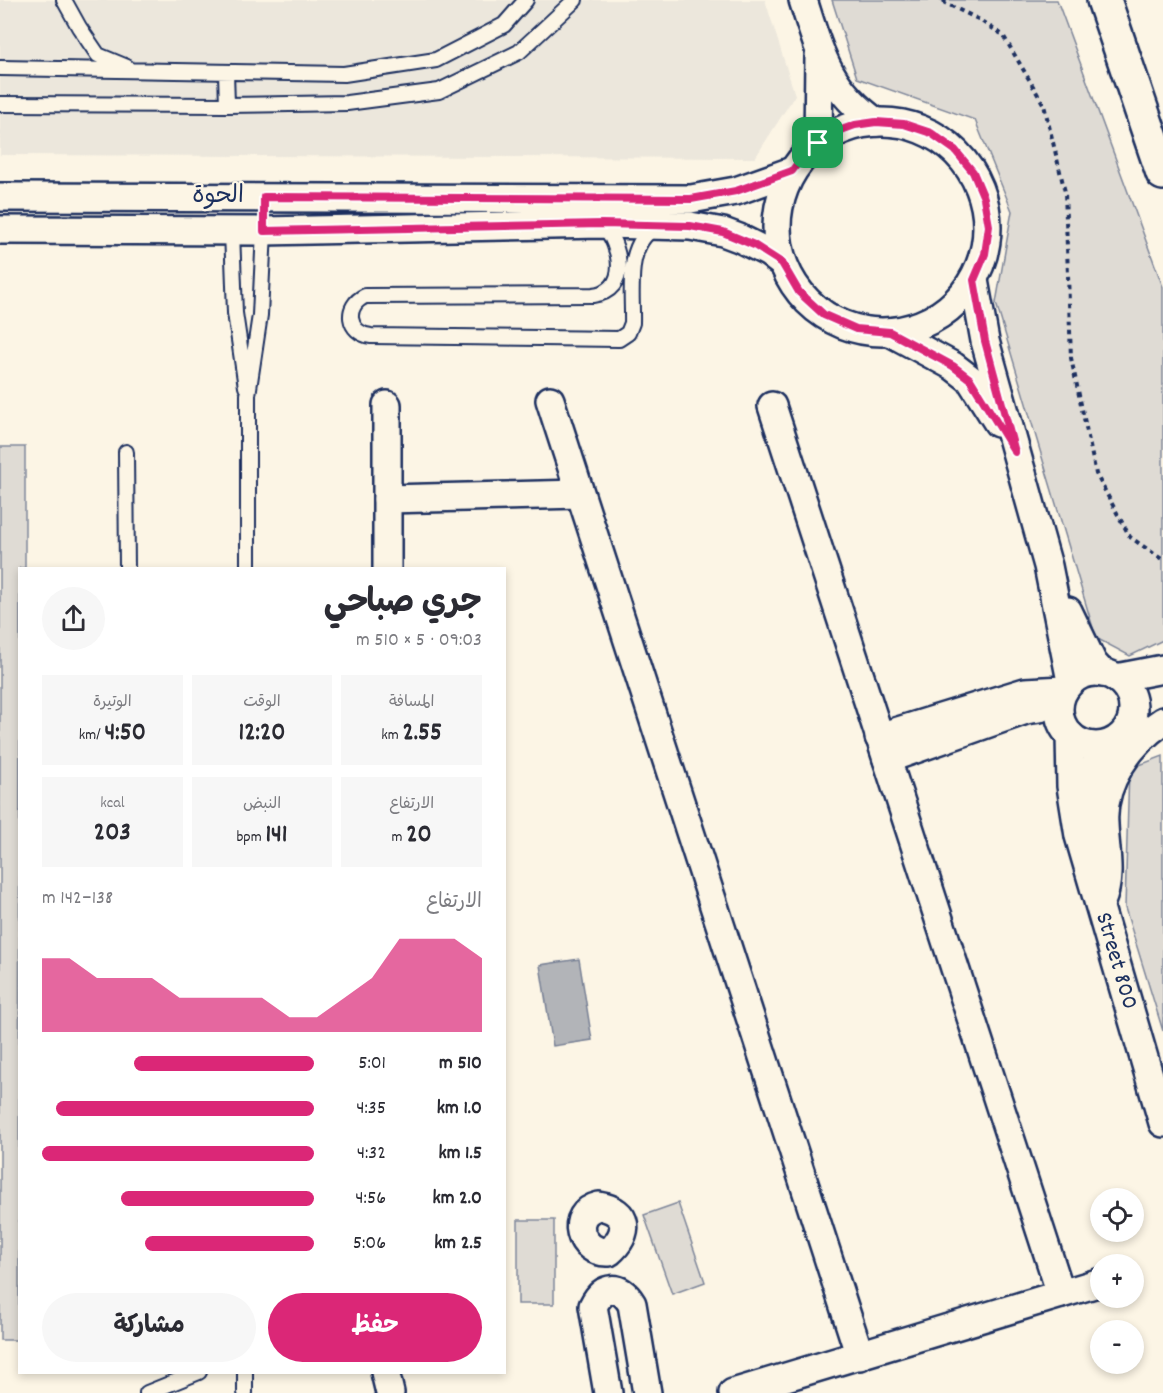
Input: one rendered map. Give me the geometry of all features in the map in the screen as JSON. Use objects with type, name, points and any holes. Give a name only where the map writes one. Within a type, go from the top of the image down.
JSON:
[{"type":"street","points":[[803,0],[819,50],[843,94],[876,122]]},
{"type":"street","points":[[1104,0],[1163,174]]},
{"type":"street","points":[[818,143],[819,50]]},
{"type":"street","points":[[876,122],[904,124],[931,133],[955,150],[973,172],[984,198],[989,226],[985,254],[974,280],[952,307],[923,324],[890,332],[856,329],[824,315],[799,292],[782,263],[776,231],[779,200],[792,171],[803,156],[836,132],[855,125],[876,122]]},
{"type":"street","name":"الحوة","points":[[0,196],[691,199],[736,191],[792,171]]},
{"type":"street","points":[[232,197],[232,231]]},
{"type":"street","points":[[264,197],[264,231]]},
{"type":"street","name":"الحوة","points":[[0,230],[264,231],[602,224],[690,226],[723,232],[754,245],[782,263]]},
{"type":"street","points":[[974,280],[985,341],[1047,566],[1065,694],[1060,719],[1070,735],[1084,744],[1102,746],[1111,743],[1125,732],[1131,723],[1133,713],[1129,693],[1093,663],[1047,566]]},
{"type":"street","points":[[890,332],[953,366],[970,379],[1015,452]]},
{"type":"street","points":[[550,400],[860,1356]]},
{"type":"street","points":[[387,405],[387,567]]},
{"type":"street","points":[[772,406],[1061,1294]]},
{"type":"street","points":[[387,499],[580,494]]},
{"type":"street","points":[[1065,694],[1080,676],[1163,669]]},
{"type":"street","points":[[883,748],[1025,692],[1065,694]]},
{"type":"street","points":[[1133,713],[1163,704]]},
{"type":"street","points":[[1100,905],[1107,884],[1103,820],[1110,786],[1127,754],[1163,721]]},
{"type":"street","name":"Street 800","points":[[1070,735],[1071,786],[1079,836],[1163,1123]]},
{"type":"street","name":"Street 800","points":[[1079,836],[1088,790],[1102,746]]},
{"type":"street","points":[[609,1252],[612,1290]]},
{"type":"street","points":[[733,1393],[1090,1285]]},
{"type":"street","points":[[608,1393],[593,1306],[598,1296],[607,1290],[617,1289],[627,1295],[632,1304],[647,1393]]},
{"type":"street","points":[[385,1374],[390,1393]]},
{"type":"lane","points":[[64,0],[98,55],[135,70]]},
{"type":"lane","points":[[0,68],[344,74],[436,60],[504,25],[526,0]]},
{"type":"lane","points":[[0,104],[347,103],[440,91],[519,52],[575,0]]},
{"type":"lane","points":[[226,72],[227,105]]},
{"type":"lane","points":[[602,224],[613,238],[618,255],[616,281],[607,292],[593,295],[365,296],[354,303],[350,315],[351,322],[359,333],[371,336],[619,339],[628,333],[632,323],[635,251],[645,235],[662,225]]},
{"type":"lane","points":[[232,231],[235,313],[248,395]]},
{"type":"lane","points":[[248,567],[248,395],[260,315],[264,231]]},
{"type":"lane","points":[[126,452],[127,567]]},
{"type":"lane","points":[[147,1393],[194,1374]]},
{"type":"lane","points":[[245,1374],[245,1393]]},
{"type":"path","points":[[944,0],[1003,35],[1044,105],[1065,192],[1071,358],[1096,474],[1130,537],[1163,560]]},
{"type":"shaded area","points":[[0,0],[765,0],[795,95],[755,158],[0,155]]},
{"type":"shaded area","points":[[832,0],[1057,0],[1163,287],[1163,640],[1130,656],[1096,638],[996,303],[1012,211],[975,120],[857,78]]},
{"type":"shaded area","points":[[0,447],[25,447],[25,567],[18,567],[18,1340],[0,1340]]},
{"type":"shaded area","points":[[1163,756],[1163,1031],[1125,908],[1129,769]]},
{"type":"shaded area","points":[[579,959],[592,1040],[553,1046],[540,965]]},
{"type":"shaded area","points":[[678,1203],[705,1282],[672,1294],[644,1215]]},
{"type":"shaded area","points":[[518,1220],[554,1220],[554,1304],[518,1304]]},
{"type":"route","points":[[876,122],[904,124],[931,133],[955,150],[973,172],[984,198],[989,226],[985,254],[974,280],[985,341],[1015,452],[970,379],[953,366],[890,332],[856,329],[824,315],[799,292],[782,263],[754,245],[723,232],[690,226],[602,224],[264,231],[264,197],[691,199],[736,191],[792,171],[803,156],[818,143],[836,132],[855,125],[876,122]]}]
